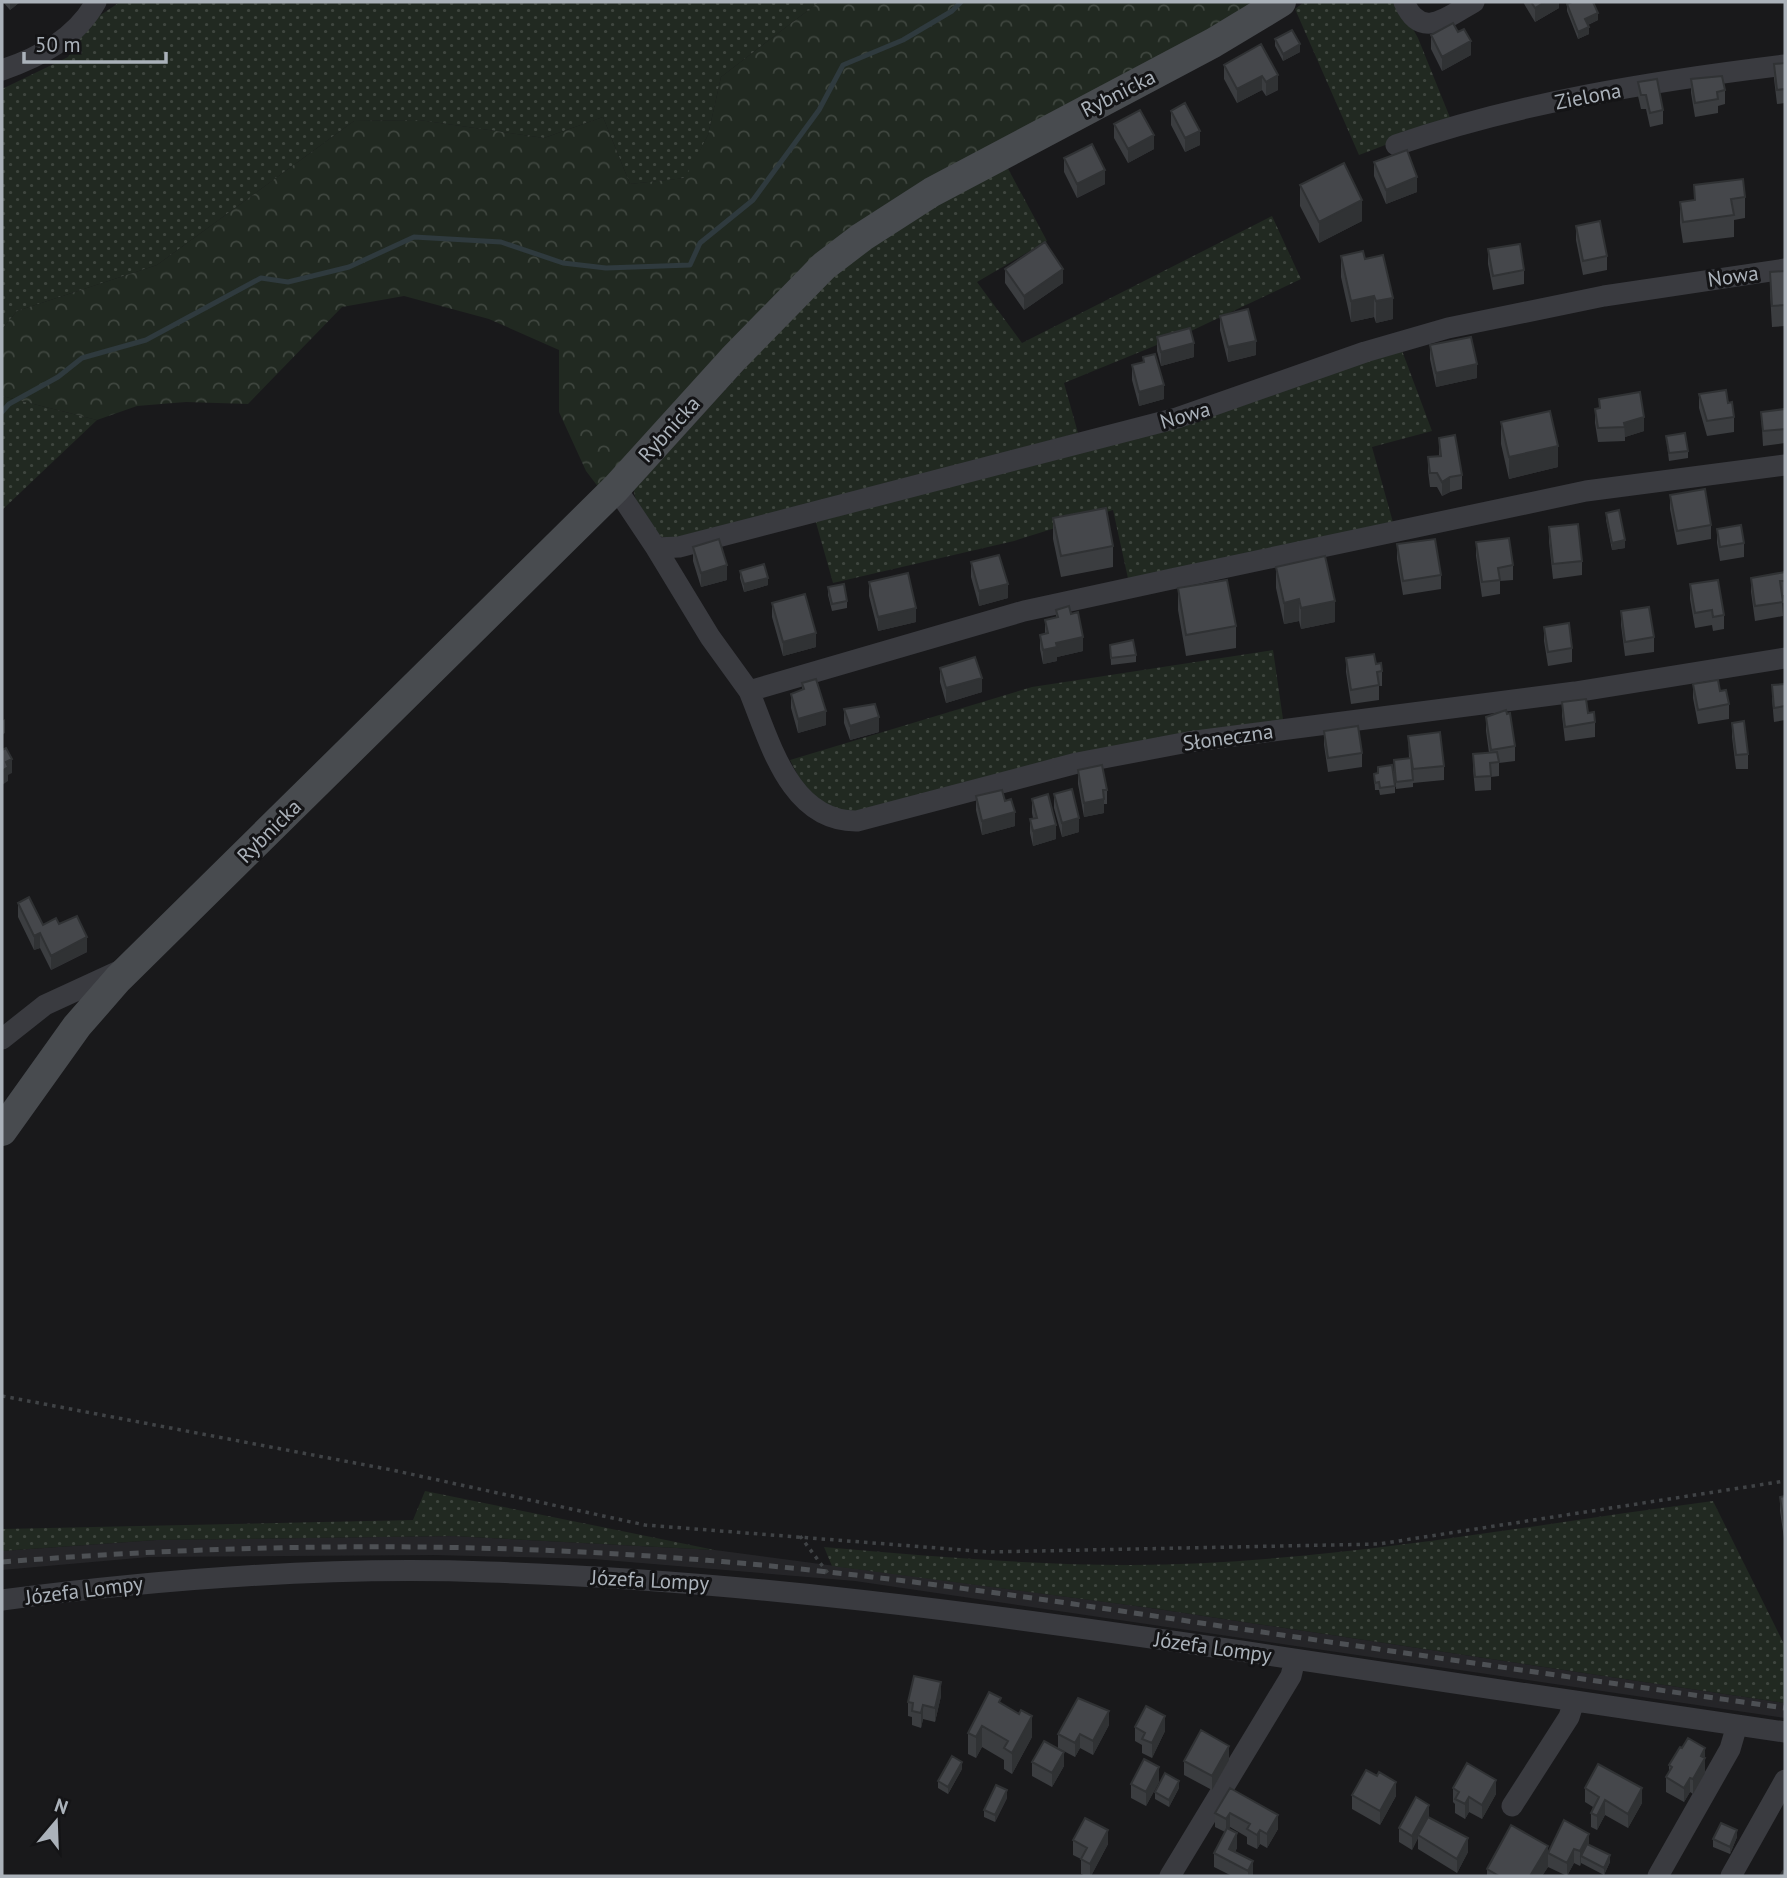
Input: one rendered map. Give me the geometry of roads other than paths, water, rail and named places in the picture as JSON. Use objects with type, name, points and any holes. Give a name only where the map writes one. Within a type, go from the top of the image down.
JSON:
[{"type":"street","points":[[2,70],[55,46],[81,24],[96,2]]},
{"type":"street","name":"Rybnicka","points":[[2,1131],[77,1026],[136,963],[616,488],[781,308],[848,247],[932,192],[1213,43],[1281,2]]},
{"type":"street","points":[[1404,2],[1413,19],[1425,24],[1442,20],[1474,2]]},
{"type":"street","name":"Zielona","points":[[1395,145],[1476,118],[1618,90],[1785,65]]},
{"type":"street","name":"Nowa","points":[[656,548],[716,538],[1177,418],[1365,352],[1448,328],[1604,296],[1785,269]]},
{"type":"street","points":[[749,691],[1024,611],[1586,491],[1785,465]]},
{"type":"street","points":[[616,488],[656,548]]},
{"type":"street","name":"Słoneczna","points":[[656,548],[680,591],[749,691],[785,773],[804,802],[818,813],[838,821],[857,821],[1077,763],[1188,742],[1575,692],[1785,659]]},
{"type":"street","name":"Rybnicka","points":[[2,1039],[44,1005],[136,963]]},
{"type":"street","name":"Józefa Lompy","points":[[2,1600],[136,1583],[321,1573],[484,1571],[642,1579],[835,1595],[1295,1659],[1785,1732]]},
{"type":"street","name":"Józefa Lompy","points":[[1170,1876],[1291,1676],[1295,1659]]},
{"type":"street","points":[[1512,1806],[1569,1717],[1574,1701]]},
{"type":"street","points":[[1658,1876],[1730,1749],[1737,1725]]},
{"type":"street","points":[[1731,1876],[1785,1780]]},
{"type":"waterway","points":[[2,412],[9,404],[58,377],[82,358],[146,340],[261,278],[288,282],[349,267],[414,237],[501,242],[563,263],[606,268],[690,265],[700,243],[753,200],[819,110],[843,65],[903,40],[952,11],[961,2]]},
{"type":"railway","points":[[2,1562],[170,1551],[340,1547],[509,1549],[677,1558],[879,1578],[1013,1595],[1785,1708]]}]
